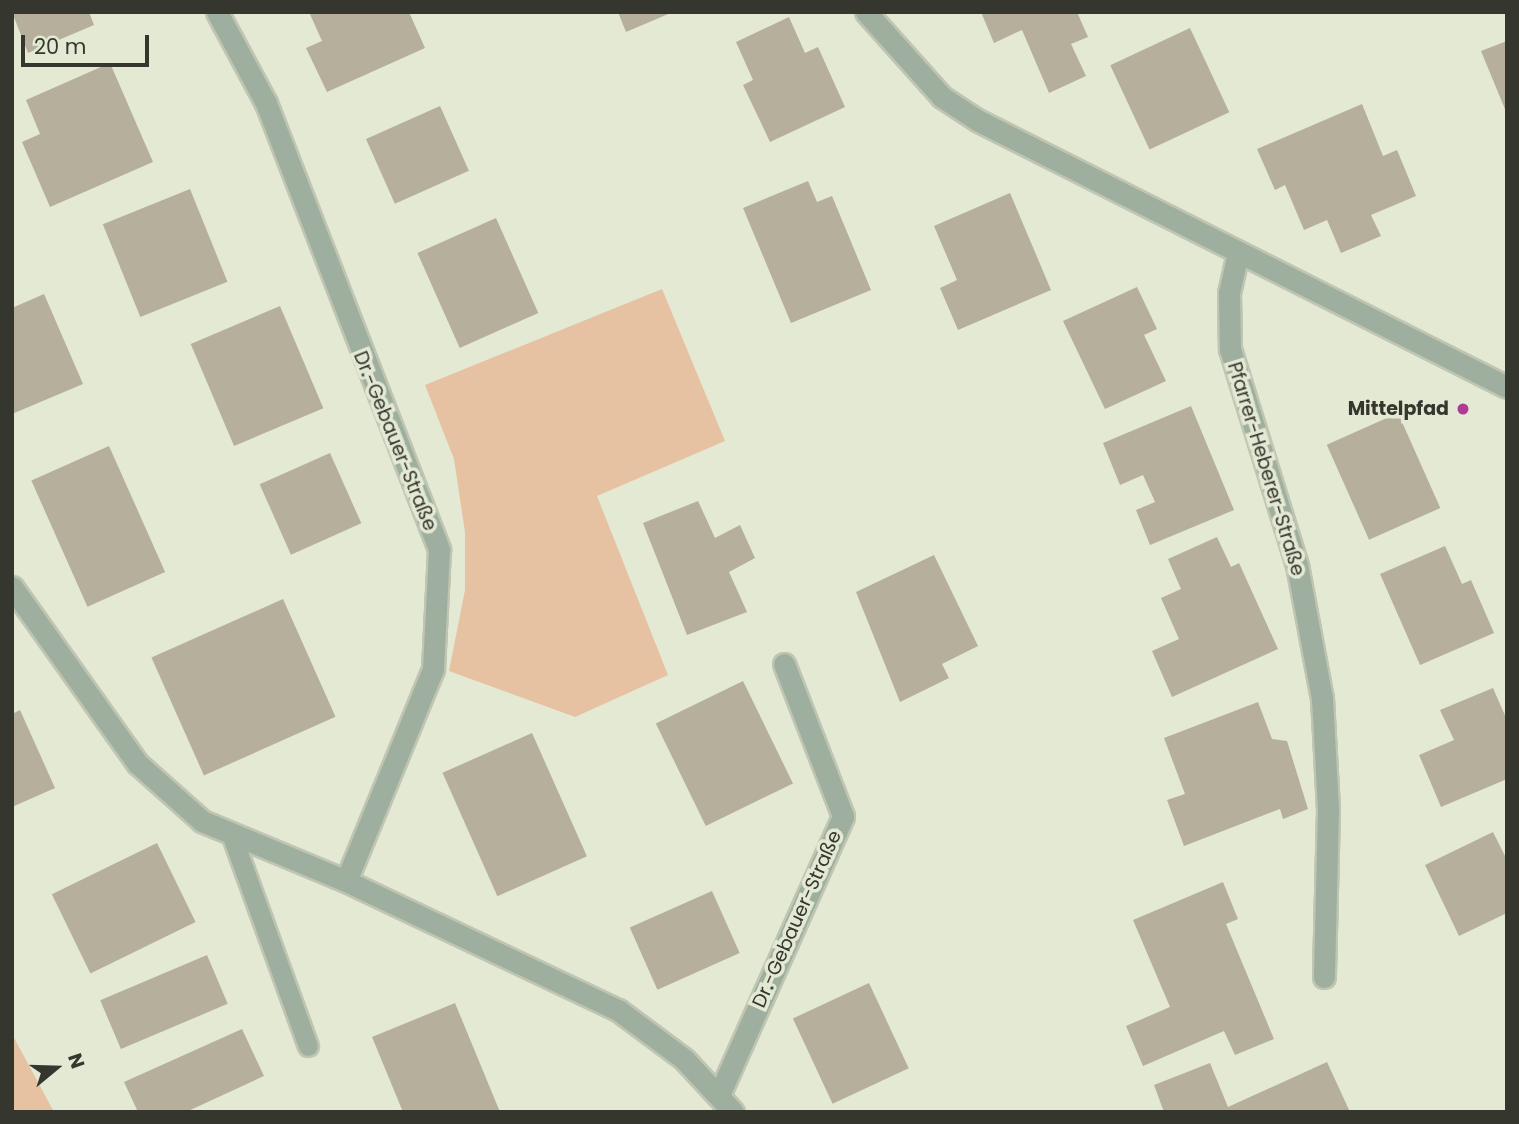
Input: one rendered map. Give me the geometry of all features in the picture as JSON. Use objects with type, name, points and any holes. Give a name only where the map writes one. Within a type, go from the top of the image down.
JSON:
[{"type":"street","name":"Dr.-Gebauer-Straße","points":[[217,12],[266,103],[439,550],[432,669],[346,881]]},
{"type":"street","points":[[866,12],[942,97],[977,120],[1507,387]]},
{"type":"street","name":"Pfarrer-Heberer-Straße","points":[[1238,253],[1229,293],[1233,362],[1297,565],[1322,698],[1328,810],[1324,977]]},
{"type":"street","points":[[12,587],[138,764],[233,839],[346,881],[618,1010],[719,1095],[733,1112]]},
{"type":"street","name":"Dr.-Gebauer-Straße","points":[[719,1095],[843,816],[783,664]]},
{"type":"lane","points":[[233,839],[308,1046]]},
{"type":"shaded area","points":[[662,289],[725,441],[597,496],[668,675],[575,717],[449,671],[465,590],[465,532],[454,459],[425,385]]},
{"type":"shaded area","points":[[12,1034],[54,1112],[12,1112]]},
{"type":"building","points":[[12,12],[89,12],[94,25],[28,53]]},
{"type":"building","points":[[309,12],[409,12],[425,48],[327,92],[306,48],[322,41]]},
{"type":"building","points":[[618,12],[673,12],[626,32]]},
{"type":"building","points":[[981,12],[1077,12],[1088,37],[1071,44],[1086,76],[1049,93],[1022,30],[994,43]]},
{"type":"building","points":[[789,17],[805,53],[818,47],[845,107],[770,142],[743,85],[753,80],[736,42]]},
{"type":"building","points":[[1190,28],[1229,112],[1150,149],[1110,65]]},
{"type":"building","points":[[1507,41],[1507,114],[1481,51]]},
{"type":"building","points":[[110,63],[153,162],[50,207],[22,142],[40,134],[26,100]]},
{"type":"building","points":[[1362,104],[1383,156],[1397,150],[1416,196],[1371,215],[1381,236],[1341,253],[1327,220],[1304,230],[1285,185],[1275,190],[1257,149]]},
{"type":"building","points":[[440,106],[469,171],[395,204],[366,139]]},
{"type":"building","points":[[808,181],[817,202],[832,196],[871,290],[791,323],[743,208]]},
{"type":"building","points":[[190,189],[227,282],[140,317],[103,224]]},
{"type":"building","points":[[1010,193],[1051,290],[958,330],[940,288],[957,280],[934,226]]},
{"type":"building","points":[[496,218],[538,313],[460,348],[417,253]]},
{"type":"building","points":[[1137,287],[1157,329],[1144,335],[1166,381],[1105,409],[1063,321]]},
{"type":"building","points":[[44,294],[83,384],[12,414],[12,308]]},
{"type":"building","points":[[280,306],[323,408],[234,446],[191,344]]},
{"type":"building","points":[[1191,406],[1234,510],[1150,545],[1136,510],[1155,502],[1143,475],[1120,485],[1103,443]]},
{"type":"building","points":[[1398,413],[1440,508],[1369,540],[1327,445]]},
{"type":"building","points":[[109,446],[165,572],[87,607],[31,481]]},
{"type":"building","points":[[330,453],[361,523],[291,555],[260,484]]},
{"type":"building","points":[[698,501],[715,538],[740,525],[755,558],[729,572],[747,612],[687,635],[643,523]]},
{"type":"building","points":[[1217,537],[1231,567],[1239,563],[1278,649],[1172,697],[1152,651],[1179,639],[1161,598],[1181,589],[1168,559]]},
{"type":"building","points":[[1445,546],[1462,584],[1471,580],[1494,633],[1420,665],[1380,574]]},
{"type":"building","points":[[934,555],[978,646],[942,664],[949,678],[900,702],[856,592]]},
{"type":"building","points":[[283,599],[335,717],[204,775],[151,658]]},
{"type":"building","points":[[743,681],[793,783],[706,826],[656,724]]},
{"type":"building","points":[[1493,688],[1507,720],[1507,779],[1441,807],[1419,755],[1454,740],[1440,710]]},
{"type":"building","points":[[1258,702],[1272,739],[1287,741],[1308,809],[1283,819],[1280,809],[1184,846],[1167,800],[1185,794],[1164,738]]},
{"type":"building","points":[[20,710],[55,788],[12,807],[12,714]]},
{"type":"building","points":[[532,733],[587,856],[497,896],[442,773]]},
{"type":"building","points":[[1493,832],[1507,860],[1507,913],[1459,936],[1425,865]]},
{"type":"building","points":[[157,843],[196,922],[90,973],[52,894]]},
{"type":"building","points":[[1223,882],[1238,919],[1226,924],[1274,1039],[1235,1055],[1224,1031],[1143,1066],[1126,1026],[1170,1007],[1133,920]]},
{"type":"building","points":[[712,891],[740,953],[657,990],[630,928]]},
{"type":"building","points":[[207,955],[228,1004],[121,1049],[100,1000]]},
{"type":"building","points":[[869,983],[909,1068],[833,1104],[793,1018]]},
{"type":"building","points":[[455,1003],[500,1112],[403,1112],[372,1037]]},
{"type":"building","points":[[242,1029],[264,1076],[186,1112],[138,1112],[124,1082]]},
{"type":"building","points":[[1327,1062],[1350,1112],[1164,1112],[1154,1085],[1210,1063],[1228,1107]]},
{"type":"place","name":"Mittelpfad","points":[[1463,409]]}]
